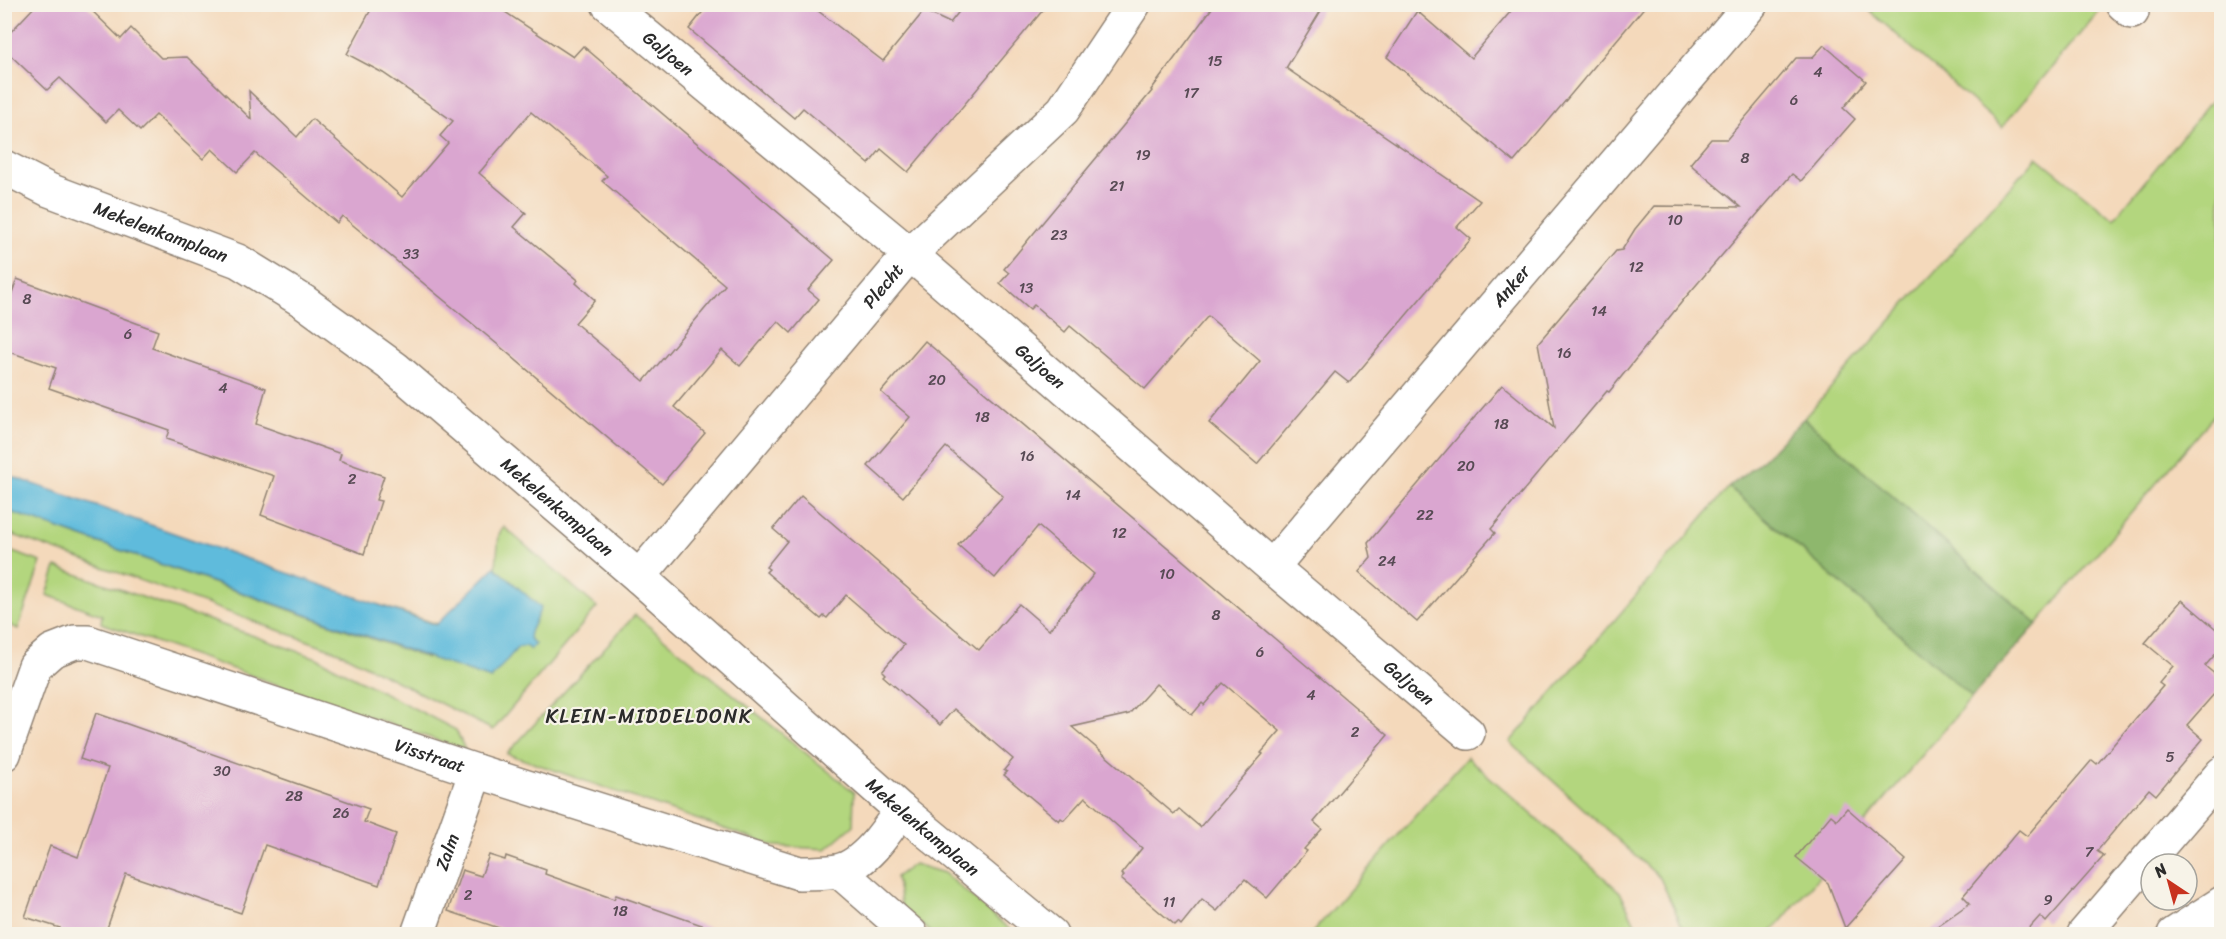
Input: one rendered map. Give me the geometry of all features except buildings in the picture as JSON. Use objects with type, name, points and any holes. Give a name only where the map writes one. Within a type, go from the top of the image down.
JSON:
[{"type":"street","name":"Galjoen","points":[[608,4],[910,254],[1468,733]]},
{"type":"street","name":"Plecht","points":[[639,577],[910,254],[1063,110],[1134,4]]},
{"type":"street","name":"Anker","points":[[1272,567],[1751,4]]},
{"type":"street","name":"Mekelenkamplaan","points":[[4,167],[49,190],[238,261],[303,301],[395,368],[639,577],[901,810],[1051,934]]},
{"type":"street","name":"Visstraat","points":[[4,754],[35,666],[52,651],[75,642],[88,642],[476,771],[799,873],[839,871]]},
{"type":"street","name":"Zalm","points":[[418,934],[476,771]]},
{"type":"street","points":[[2084,934],[2222,773]]},
{"type":"street","points":[[901,810],[878,843],[854,863],[839,871],[911,934]]},
{"type":"street","points":[[2174,934],[2222,903]]},
{"type":"green space","points":[[1863,5],[2092,5],[2099,11],[2002,127]]},
{"type":"green space","points":[[2221,89],[2221,407],[2037,624],[1804,418],[2037,157],[2114,219]]},
{"type":"green space","points":[[1804,418],[2037,624],[1972,697],[1729,487],[1760,462]]},
{"type":"green space","points":[[1729,487],[1972,697],[1770,934],[1686,934],[1660,878],[1510,742]]},
{"type":"green space","points":[[5,510],[427,658],[435,625],[364,600],[489,641],[499,534],[504,527],[597,607],[493,730],[339,652],[5,532]]},
{"type":"green space","points":[[4,549],[41,562],[18,629],[5,623]]},
{"type":"green space","points":[[56,567],[317,658],[456,730],[465,750],[101,623],[102,615],[47,595]]},
{"type":"green space","points":[[635,615],[854,792],[853,826],[826,849],[774,846],[507,754]]},
{"type":"green space","points":[[1467,757],[1620,892],[1640,934],[1311,934]]},
{"type":"green space","points":[[914,864],[944,873],[1015,934],[933,934],[902,908],[896,877]]},
{"type":"water","points":[[5,474],[436,625],[495,567],[541,608],[529,638],[535,644],[530,650],[526,646],[518,647],[491,679],[5,510]]},
{"type":"district","name":"KLEIN-MIDDELDONK","points":[[649,716]]}]
